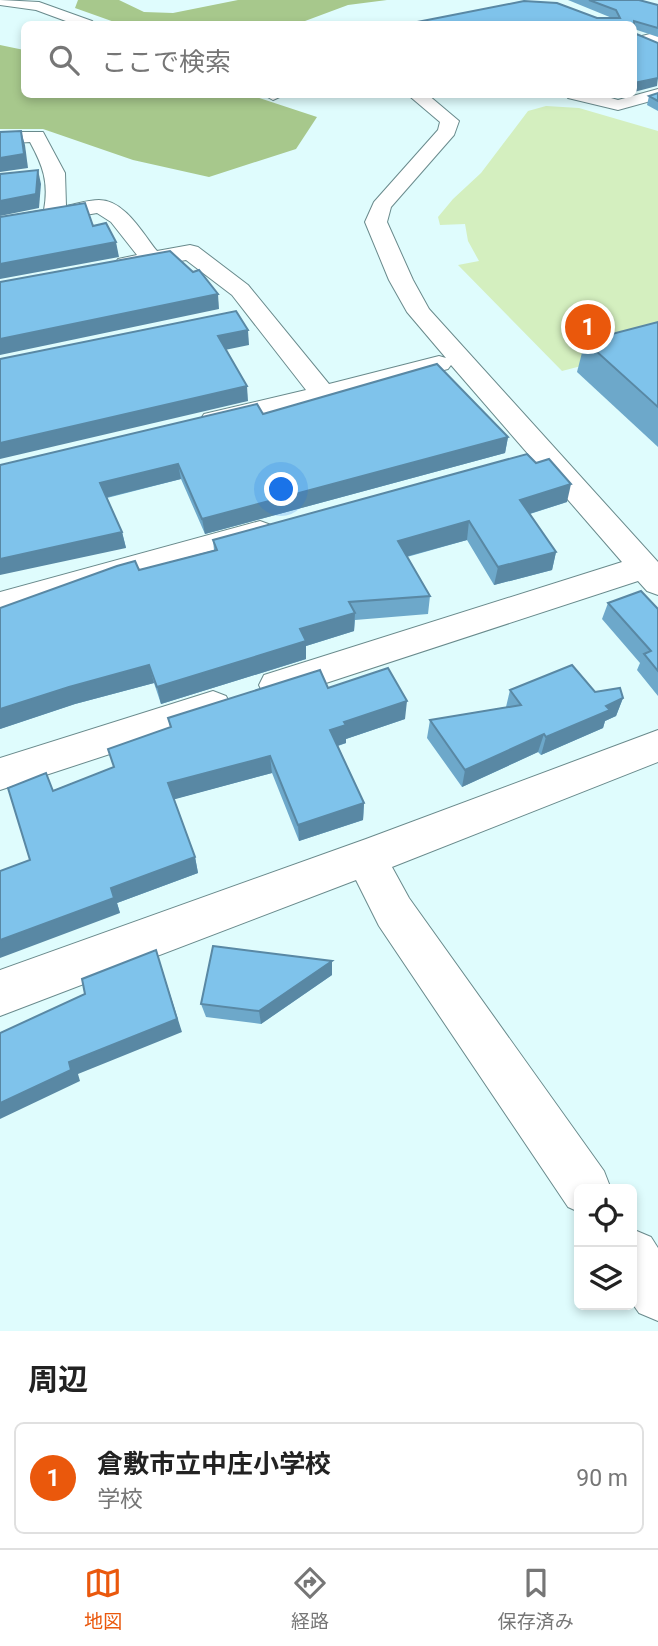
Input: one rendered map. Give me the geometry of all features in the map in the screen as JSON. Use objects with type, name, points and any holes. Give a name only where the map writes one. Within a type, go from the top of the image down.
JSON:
[{"type":"street","points":[[0,1],[39,6],[80,21]]},
{"type":"street","points":[[618,105],[658,94]]},
{"type":"street","points":[[0,774],[651,575],[530,457],[460,359],[419,312],[401,280],[376,222],[381,206],[447,131],[450,121],[420,98]]},
{"type":"street","points":[[590,98],[645,113]]},
{"type":"street","points":[[0,138],[36,136],[58,173],[59,185],[54,214]]},
{"type":"street","points":[[34,176],[58,173]]},
{"type":"street","points":[[0,224],[100,206],[119,217],[151,259]]},
{"type":"street","points":[[110,268],[190,252],[240,290],[323,394]]},
{"type":"street","points":[[230,316],[257,311]]},
{"type":"street","points":[[188,426],[460,359]]},
{"type":"street","points":[[0,604],[292,523]]},
{"type":"street","points":[[0,993],[366,858],[658,746]]},
{"type":"street","points":[[366,858],[394,912],[583,1184]]},
{"type":"street","points":[[637,1263],[658,1294]]},
{"type":"green space","points":[[78,0],[119,0],[144,12],[173,13],[238,0],[387,0],[348,5],[305,21],[112,21],[75,8]]},
{"type":"green space","points":[[0,45],[21,49],[21,98],[259,98],[317,117],[296,149],[209,177],[133,160],[43,129],[0,129]]},
{"type":"green space","points":[[546,106],[579,108],[658,131],[658,346],[562,371],[458,265],[479,261],[468,241],[465,224],[440,225],[438,217],[481,173],[528,111]]},
{"type":"building","points":[[589,0],[639,0],[658,5],[658,28],[637,21],[422,21],[524,1],[557,3],[597,18],[620,18],[616,10]]},
{"type":"building","points":[[637,34],[658,43],[658,78],[637,82]]},
{"type":"building","points":[[658,93],[658,101],[649,96]]},
{"type":"building","points":[[21,131],[24,154],[0,158],[0,132]]},
{"type":"building","points":[[38,170],[36,194],[0,201],[0,174]]},
{"type":"building","points":[[85,203],[93,226],[106,223],[116,242],[0,264],[0,217]]},
{"type":"building","points":[[170,251],[193,272],[199,270],[218,294],[0,339],[0,282]]},
{"type":"building","points":[[236,311],[248,330],[218,336],[247,386],[0,443],[0,359]]},
{"type":"building","points":[[658,322],[658,407],[585,341]]},
{"type":"building","points":[[437,364],[508,437],[202,519],[178,464],[100,483],[122,532],[0,559],[0,465],[257,404],[263,414]]},
{"type":"building","points":[[527,454],[536,463],[549,459],[571,484],[520,500],[556,552],[498,567],[469,521],[398,541],[430,596],[349,602],[355,613],[300,629],[306,641],[157,687],[149,665],[0,709],[0,608],[117,566],[135,561],[139,570],[217,550],[213,540]]},
{"type":"building","points":[[641,591],[658,609],[658,671],[644,654],[651,651],[608,603]]},
{"type":"building","points":[[572,665],[595,692],[620,688],[623,698],[606,706],[610,710],[546,737],[544,734],[465,770],[430,720],[521,705],[510,690]]},
{"type":"building","points":[[388,668],[407,701],[344,722],[346,725],[330,730],[364,803],[298,825],[270,756],[168,783],[195,857],[111,888],[114,898],[0,940],[0,871],[30,860],[8,788],[46,773],[53,791],[114,767],[108,749],[171,727],[168,718],[320,670],[328,688]]},
{"type":"building","points":[[213,946],[332,961],[259,1011],[201,1004]]},
{"type":"building","points":[[156,950],[177,1019],[69,1062],[71,1070],[0,1103],[0,1033],[85,994],[82,979]]},
{"type":"place","name":"倉敷市立中庄小学校","points":[[588,327]]}]
